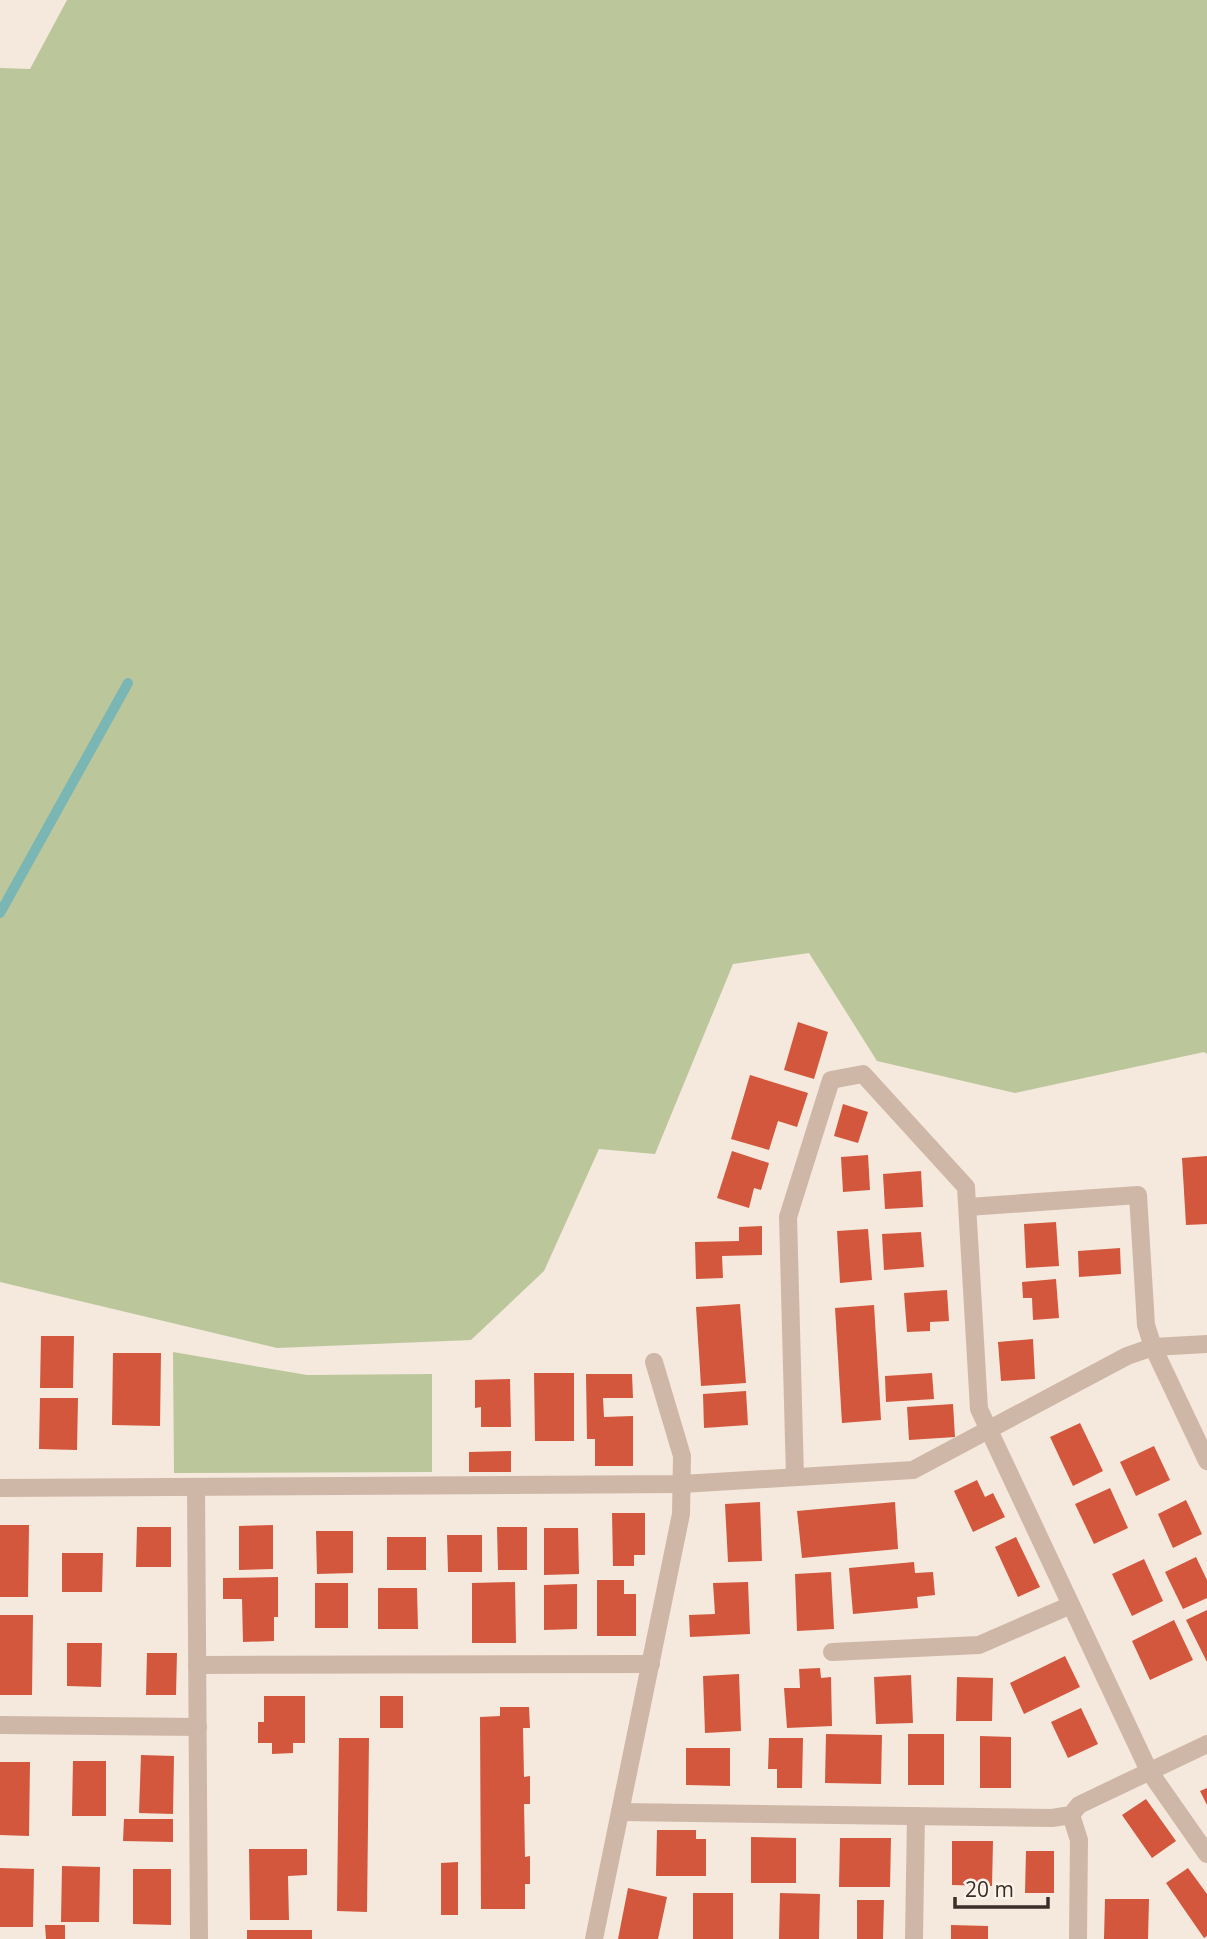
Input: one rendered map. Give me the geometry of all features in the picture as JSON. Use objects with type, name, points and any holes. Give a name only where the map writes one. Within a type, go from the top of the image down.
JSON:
[{"type":"street","points":[[795,1477],[788,1217],[831,1080],[863,1074],[967,1187],[979,1409],[1149,1771],[1207,1854]]},
{"type":"street","points":[[968,1207],[1138,1195],[1146,1325],[1153,1347],[1207,1461]]},
{"type":"street","points":[[0,1488],[682,1485],[913,1470],[1127,1356],[1153,1347],[1207,1344]]},
{"type":"street","points":[[594,1939],[681,1514],[682,1456],[654,1362]]},
{"type":"street","points":[[196,1487],[199,1939]]},
{"type":"street","points":[[832,1652],[979,1645],[1071,1605]]},
{"type":"street","points":[[197,1665],[650,1664]]},
{"type":"street","points":[[0,1725],[198,1727]]},
{"type":"street","points":[[620,1812],[1052,1818],[1071,1815],[1079,1805],[1207,1744]]},
{"type":"street","points":[[1071,1815],[1079,1840],[1078,1939]]},
{"type":"street","points":[[915,1939],[916,1816]]},
{"type":"green space","points":[[67,0],[1207,0],[1207,1054],[1204,1052],[1015,1093],[877,1061],[809,953],[733,964],[655,1154],[599,1149],[544,1271],[471,1340],[277,1348],[0,1282],[0,68],[30,69]]},
{"type":"green space","points":[[173,1352],[307,1375],[432,1374],[432,1472],[174,1473]]},
{"type":"building","points":[[798,1022],[828,1032],[814,1079],[784,1070]]},
{"type":"building","points":[[750,1075],[808,1093],[797,1127],[778,1121],[769,1150],[731,1139]]},
{"type":"building","points":[[843,1104],[868,1112],[858,1143],[834,1136]]},
{"type":"building","points":[[732,1151],[769,1163],[761,1190],[754,1188],[749,1208],[717,1198]]},
{"type":"building","points":[[868,1155],[870,1190],[843,1192],[841,1157]]},
{"type":"building","points":[[1207,1156],[1207,1224],[1186,1225],[1182,1158]]},
{"type":"building","points":[[921,1171],[923,1207],[885,1209],[883,1174]]},
{"type":"building","points":[[1056,1222],[1059,1266],[1026,1268],[1024,1224]]},
{"type":"building","points":[[762,1226],[762,1255],[722,1256],[723,1278],[696,1279],[695,1242],[739,1241],[739,1227]]},
{"type":"building","points":[[868,1229],[872,1280],[840,1283],[837,1231]]},
{"type":"building","points":[[921,1232],[924,1267],[884,1270],[882,1234]]},
{"type":"building","points":[[1120,1248],[1121,1274],[1079,1277],[1078,1251]]},
{"type":"building","points":[[1056,1279],[1059,1318],[1033,1320],[1032,1298],[1023,1298],[1022,1282]]},
{"type":"building","points":[[947,1290],[949,1321],[930,1322],[930,1331],[907,1332],[904,1293]]},
{"type":"building","points":[[740,1304],[746,1383],[701,1386],[696,1307]]},
{"type":"building","points":[[874,1305],[881,1420],[842,1423],[835,1308]]},
{"type":"building","points":[[41,1336],[74,1336],[73,1388],[40,1388]]},
{"type":"building","points":[[1033,1339],[1035,1379],[1001,1381],[998,1342]]},
{"type":"building","points":[[113,1353],[161,1353],[160,1426],[112,1425]]},
{"type":"building","points":[[534,1373],[574,1373],[574,1441],[535,1441]]},
{"type":"building","points":[[932,1373],[934,1399],[886,1402],[885,1376]]},
{"type":"building","points":[[586,1374],[632,1374],[633,1398],[603,1398],[604,1417],[633,1416],[633,1466],[595,1466],[595,1439],[587,1439]]},
{"type":"building","points":[[510,1379],[511,1427],[481,1427],[481,1407],[475,1408],[475,1380]]},
{"type":"building","points":[[746,1391],[748,1425],[704,1428],[703,1394]]},
{"type":"building","points":[[40,1398],[78,1398],[77,1450],[39,1449]]},
{"type":"building","points":[[953,1404],[955,1437],[909,1440],[907,1407]]},
{"type":"building","points":[[1080,1423],[1103,1471],[1073,1486],[1050,1437]]},
{"type":"building","points":[[1154,1446],[1170,1480],[1136,1496],[1120,1462]]},
{"type":"building","points":[[511,1451],[511,1472],[469,1472],[469,1452]]},
{"type":"building","points":[[977,1480],[985,1497],[993,1493],[1005,1517],[973,1532],[954,1491]]},
{"type":"building","points":[[1110,1488],[1128,1528],[1094,1544],[1075,1504]]},
{"type":"building","points":[[1186,1500],[1202,1534],[1173,1548],[1158,1514]]},
{"type":"building","points":[[760,1502],[762,1561],[728,1562],[725,1504]]},
{"type":"building","points":[[895,1502],[898,1549],[802,1558],[797,1511]]},
{"type":"building","points":[[612,1513],[645,1513],[645,1555],[634,1555],[634,1566],[613,1566]]},
{"type":"building","points":[[0,1525],[29,1525],[28,1597],[0,1597]]},
{"type":"building","points":[[273,1525],[273,1569],[239,1570],[239,1526]]},
{"type":"building","points":[[137,1527],[171,1527],[171,1567],[136,1567]]},
{"type":"building","points":[[497,1527],[527,1527],[527,1570],[498,1570]]},
{"type":"building","points":[[544,1528],[578,1528],[579,1574],[544,1575]]},
{"type":"building","points":[[316,1531],[353,1531],[353,1573],[317,1574]]},
{"type":"building","points":[[447,1535],[482,1535],[482,1572],[448,1572]]},
{"type":"building","points":[[387,1537],[426,1537],[426,1570],[387,1570]]},
{"type":"building","points":[[1016,1537],[1040,1587],[1018,1597],[995,1547]]},
{"type":"building","points":[[62,1553],[103,1553],[102,1592],[62,1592]]},
{"type":"building","points":[[1196,1557],[1207,1580],[1207,1598],[1183,1609],[1165,1572]]},
{"type":"building","points":[[1144,1559],[1163,1601],[1132,1616],[1112,1574]]},
{"type":"building","points":[[914,1562],[915,1573],[933,1572],[935,1595],[917,1597],[918,1608],[853,1614],[849,1568]]},
{"type":"building","points":[[831,1572],[834,1629],[797,1631],[795,1574]]},
{"type":"building","points":[[278,1577],[278,1617],[274,1617],[274,1641],[243,1642],[242,1599],[223,1599],[223,1578]]},
{"type":"building","points":[[597,1580],[624,1580],[624,1594],[636,1594],[636,1636],[597,1636]]},
{"type":"building","points":[[515,1582],[516,1643],[472,1643],[472,1583]]},
{"type":"building","points":[[748,1582],[750,1634],[690,1637],[689,1615],[715,1614],[713,1583]]},
{"type":"building","points":[[315,1583],[348,1583],[348,1628],[315,1628]]},
{"type":"building","points":[[577,1584],[577,1629],[544,1630],[544,1585]]},
{"type":"building","points":[[378,1588],[417,1588],[418,1629],[378,1629]]},
{"type":"building","points":[[1207,1610],[1207,1662],[1186,1620]]},
{"type":"building","points":[[0,1615],[33,1615],[32,1695],[0,1695]]},
{"type":"building","points":[[1174,1620],[1193,1660],[1150,1680],[1132,1641]]},
{"type":"building","points":[[67,1643],[102,1643],[101,1687],[67,1686]]},
{"type":"building","points":[[147,1653],[177,1653],[176,1695],[146,1695]]},
{"type":"building","points":[[1065,1656],[1080,1687],[1024,1714],[1010,1683]]},
{"type":"building","points":[[820,1668],[821,1678],[831,1677],[832,1726],[787,1728],[784,1688],[800,1688],[799,1669]]},
{"type":"building","points":[[739,1674],[741,1731],[705,1733],[703,1676]]},
{"type":"building","points":[[911,1675],[913,1723],[876,1724],[874,1677]]},
{"type":"building","points":[[957,1677],[993,1678],[992,1721],[956,1721]]},
{"type":"building","points":[[264,1696],[305,1696],[305,1743],[293,1743],[293,1753],[272,1754],[272,1743],[258,1743],[258,1722],[264,1722]]},
{"type":"building","points":[[380,1696],[403,1696],[403,1728],[380,1728]]},
{"type":"building","points":[[500,1707],[529,1707],[530,1728],[523,1728],[524,1777],[530,1776],[530,1804],[524,1804],[525,1857],[530,1856],[530,1884],[525,1884],[525,1909],[481,1909],[480,1717],[500,1716]]},
{"type":"building","points":[[1081,1708],[1098,1744],[1068,1758],[1051,1722]]},
{"type":"building","points":[[826,1734],[882,1735],[881,1784],[825,1783]]},
{"type":"building","points":[[908,1734],[944,1734],[944,1785],[908,1785]]},
{"type":"building","points":[[980,1736],[1011,1737],[1011,1788],[980,1788]]},
{"type":"building","points":[[339,1738],[369,1738],[367,1912],[337,1911]]},
{"type":"building","points":[[769,1738],[803,1738],[802,1788],[777,1788],[777,1769],[768,1769]]},
{"type":"building","points":[[686,1748],[730,1748],[730,1786],[686,1785]]},
{"type":"building","points":[[141,1755],[174,1756],[173,1814],[139,1813]]},
{"type":"building","points":[[73,1761],[106,1761],[106,1816],[72,1816]]},
{"type":"building","points":[[0,1762],[30,1762],[29,1836],[0,1835]]},
{"type":"building","points":[[1207,1788],[1207,1805],[1200,1791]]},
{"type":"building","points":[[1146,1799],[1176,1841],[1152,1858],[1122,1815]]},
{"type":"building","points":[[124,1819],[173,1819],[173,1842],[123,1841]]},
{"type":"building","points":[[657,1830],[696,1830],[696,1839],[706,1839],[706,1876],[656,1876]]},
{"type":"building","points":[[751,1837],[796,1838],[796,1883],[751,1883]]},
{"type":"building","points":[[840,1838],[891,1838],[890,1887],[839,1887]]},
{"type":"building","points":[[952,1841],[993,1841],[992,1886],[952,1885]]},
{"type":"building","points":[[249,1849],[307,1849],[307,1875],[288,1876],[289,1920],[250,1920]]},
{"type":"building","points":[[1026,1851],[1054,1851],[1054,1893],[1025,1893]]},
{"type":"building","points":[[458,1862],[458,1915],[441,1915],[441,1863]]},
{"type":"building","points":[[62,1866],[100,1867],[99,1922],[61,1922]]},
{"type":"building","points":[[0,1868],[34,1869],[33,1927],[0,1927]]},
{"type":"building","points":[[1188,1868],[1207,1894],[1207,1936],[1204,1938],[1166,1883]]},
{"type":"building","points":[[133,1869],[171,1869],[171,1925],[133,1924]]},
{"type":"building","points":[[628,1888],[667,1897],[658,1939],[618,1939]]},
{"type":"building","points":[[693,1893],[733,1893],[733,1939],[693,1939]]},
{"type":"building","points":[[780,1893],[820,1894],[819,1939],[779,1939]]},
{"type":"building","points":[[1105,1899],[1149,1899],[1148,1939],[1104,1939]]},
{"type":"building","points":[[857,1900],[884,1900],[883,1939],[857,1939]]},
{"type":"building","points":[[45,1925],[65,1925],[65,1939],[46,1939]]},
{"type":"building","points":[[951,1925],[988,1926],[988,1939],[951,1939]]},
{"type":"building","points":[[247,1930],[312,1930],[312,1939],[247,1939]]},
{"type":"waterway","points":[[0,913],[128,683]]}]
